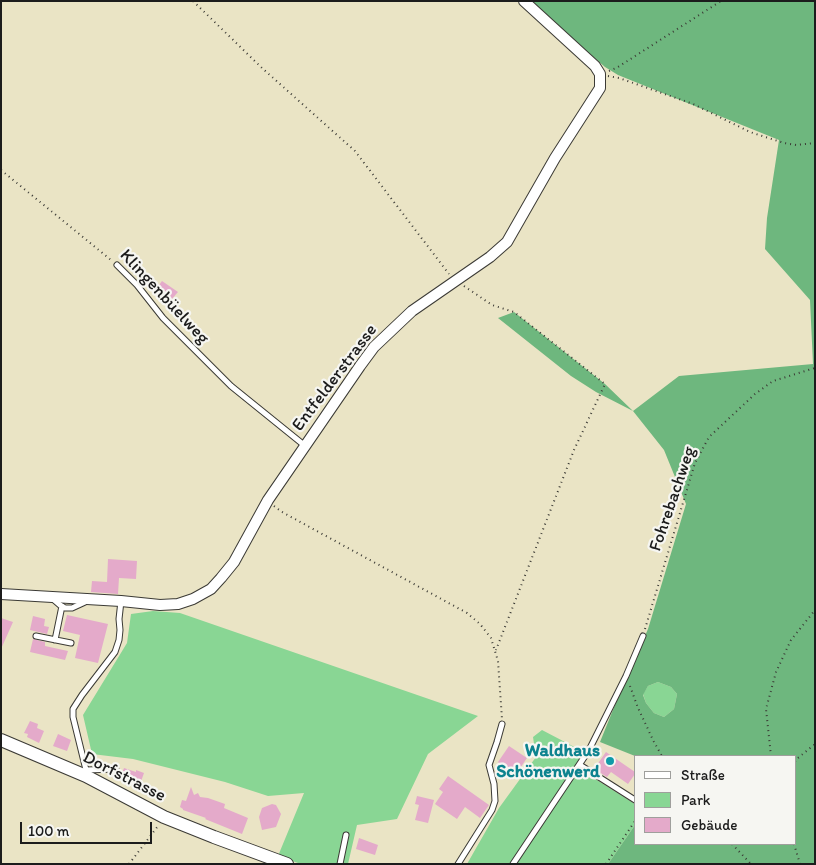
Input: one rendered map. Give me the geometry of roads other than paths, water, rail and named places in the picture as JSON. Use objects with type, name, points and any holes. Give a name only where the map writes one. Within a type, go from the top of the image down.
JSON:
[{"type":"street","name":"Entfelderstrasse","points":[[1,594],[160,605],[178,604],[193,599],[211,589],[234,562],[268,500],[304,445],[374,347],[412,311],[490,257],[507,242],[555,158],[600,88],[600,74],[595,66],[524,1]]},
{"type":"street","name":"Dorfstrasse","points":[[1,740],[86,773],[164,816],[287,864]]},
{"type":"lane","name":"Klingenbüelweg","points":[[117,265],[137,284],[163,318],[231,386],[304,445]]},
{"type":"lane","points":[[51,597],[62,606],[72,608],[90,599]]},
{"type":"lane","points":[[116,769],[86,773],[73,717],[73,709],[115,652],[119,640],[118,620],[122,601]]},
{"type":"lane","points":[[55,640],[62,606]]},
{"type":"lane","points":[[36,636],[72,643]]},
{"type":"lane","points":[[513,864],[589,750],[626,676],[643,636]]},
{"type":"lane","points":[[458,864],[492,810],[495,801],[494,784],[488,765],[502,724]]},
{"type":"lane","points":[[580,765],[634,799]]},
{"type":"lane","points":[[340,864],[346,835]]},
{"type":"place","name":"Waldhaus Schönenwerd","points":[[610,761]]}]
